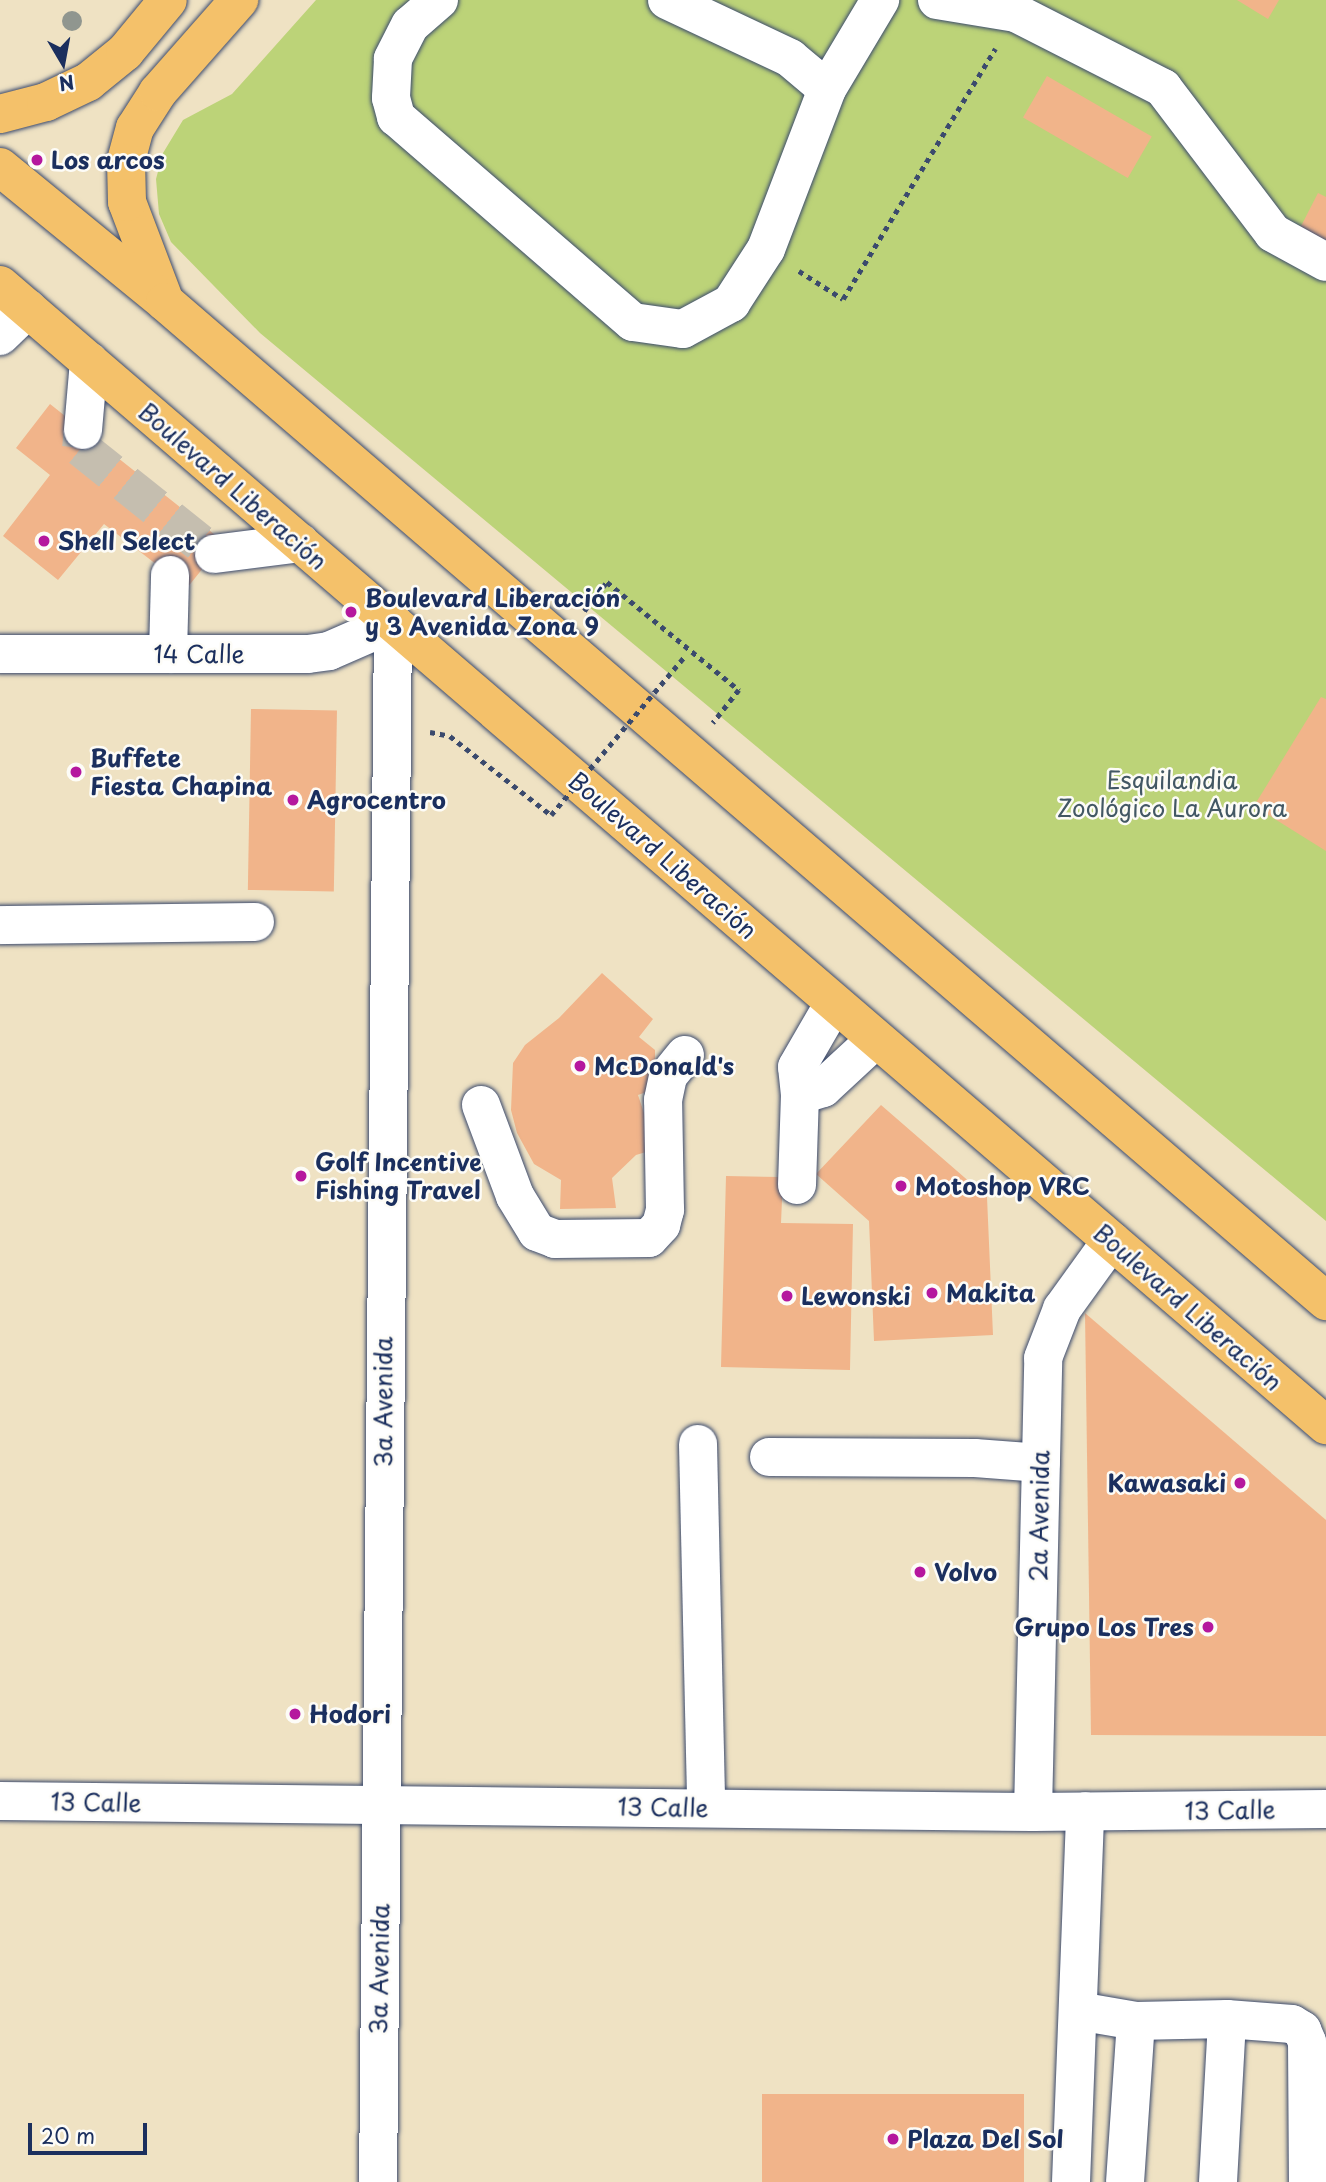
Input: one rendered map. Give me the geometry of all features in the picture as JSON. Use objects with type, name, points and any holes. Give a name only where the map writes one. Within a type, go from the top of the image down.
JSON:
[{"type":"main road","points":[[0,114],[46,102],[88,82],[125,52],[168,0]]},
{"type":"main road","points":[[165,302],[127,202],[126,161],[135,128],[158,92],[239,0]]},
{"type":"main road","points":[[0,167],[165,302],[1326,1301]]},
{"type":"main road","name":"Boulevard Liberación","points":[[14,297],[1326,1426]]},
{"type":"street","points":[[439,0],[410,25],[393,59],[391,98],[396,117],[615,307],[634,321],[683,329],[731,303],[766,250],[827,89],[869,4]]},
{"type":"street","points":[[667,0],[790,58],[827,89]]},
{"type":"street","points":[[937,0],[1016,13],[1163,88],[1273,233],[1326,262]]},
{"type":"street","points":[[0,336],[14,297]]},
{"type":"street","points":[[83,430],[89,362]]},
{"type":"street","points":[[214,554],[300,543]]},
{"type":"street","points":[[168,654],[170,575]]},
{"type":"street","name":"14 Calle","points":[[0,654],[308,654],[329,651],[393,623]]},
{"type":"street","name":"3a Avenida","points":[[377,2182],[393,623]]},
{"type":"street","points":[[0,925],[255,922]]},
{"type":"street","points":[[797,1185],[800,1095],[797,1067],[834,1003]]},
{"type":"street","points":[[800,1095],[823,1088],[876,1039]]},
{"type":"street","points":[[481,1105],[511,1186],[537,1232],[555,1239],[649,1238],[661,1225],[665,1210],[663,1100],[668,1076],[685,1055]]},
{"type":"street","name":"2a Avenida","points":[[1033,1812],[1043,1357],[1062,1309],[1111,1241]]},
{"type":"street","points":[[698,1444],[706,1808]]},
{"type":"street","points":[[769,1457],[975,1458],[1041,1463]]},
{"type":"street","name":"13 Calle","points":[[0,1801],[1033,1812],[1326,1809]]},
{"type":"street","points":[[1071,2182],[1084,1811]]},
{"type":"street","points":[[1078,2011],[1136,2021],[1227,2019],[1292,2024],[1302,2030],[1307,2042],[1308,2182]]},
{"type":"street","points":[[1218,2182],[1227,2019]]},
{"type":"street","points":[[1125,2182],[1136,2021]]},
{"type":"path","points":[[766,250],[842,299],[1016,13]]},
{"type":"path","points":[[607,582],[739,690]]},
{"type":"path","points":[[450,736],[551,815],[689,651]]},
{"type":"green space","name":"Esquilandia Zoológico La Aurora","points":[[316,0],[1326,0],[1326,1221],[260,333],[171,242],[159,214],[156,179],[163,153],[183,120],[232,94]]},
{"type":"building","points":[[1237,0],[1279,0],[1268,19]]},
{"type":"building","points":[[1047,76],[1152,136],[1128,178],[1023,118]]},
{"type":"building","points":[[1318,193],[1326,197],[1326,247],[1298,232]]},
{"type":"building","points":[[50,404],[224,542],[187,588],[104,524],[58,580],[3,536],[50,475],[16,448]]},
{"type":"building","points":[[1321,697],[1326,699],[1326,851],[1254,806]]},
{"type":"building","name":"Agrocentro","points":[[251,709],[337,711],[334,891],[248,890]]},
{"type":"building","points":[[602,973],[653,1019],[639,1037],[655,1050],[655,1089],[638,1095],[656,1149],[636,1155],[612,1178],[616,1208],[560,1209],[561,1180],[534,1164],[517,1133],[511,1110],[513,1063],[525,1045],[559,1018]]},
{"type":"building","points":[[881,1105],[987,1197],[993,1335],[874,1341],[869,1221],[816,1174]]},
{"type":"building","name":"Lewonski","points":[[726,1176],[783,1177],[781,1223],[853,1224],[850,1370],[721,1367]]},
{"type":"building","name":"Grupo Los Tres","points":[[1085,1313],[1326,1520],[1326,1736],[1091,1735]]},
{"type":"building","name":"Plaza Del Sol","points":[[762,2094],[1024,2094],[1024,2182],[762,2182]]},
{"type":"tunnel","points":[[83,430],[81,448],[214,554]]},
{"type":"place","name":"Los arcos","points":[[37,160]]},
{"type":"place","name":"Shell Select","points":[[44,541]]},
{"type":"place","name":"Boulevard Liberación y 3 Avenida Zona 9","points":[[351,612]]},
{"type":"place","name":"Buffete Fiesta Chapina","points":[[76,772]]},
{"type":"place","name":"Agrocentro","points":[[293,800]]},
{"type":"place","name":"McDonald's","points":[[580,1066]]},
{"type":"place","name":"Golf Incentive Fishing Travel","points":[[301,1176]]},
{"type":"place","name":"Motoshop VRC","points":[[901,1186]]},
{"type":"place","name":"Makita","points":[[932,1293]]},
{"type":"place","name":"Lewonski","points":[[787,1296]]},
{"type":"place","name":"Kawasaki","points":[[1240,1483]]},
{"type":"place","name":"Volvo","points":[[920,1572]]},
{"type":"place","name":"Grupo Los Tres","points":[[1208,1627]]},
{"type":"place","name":"Hodori","points":[[295,1714]]},
{"type":"place","name":"Plaza Del Sol","points":[[893,2139]]}]
